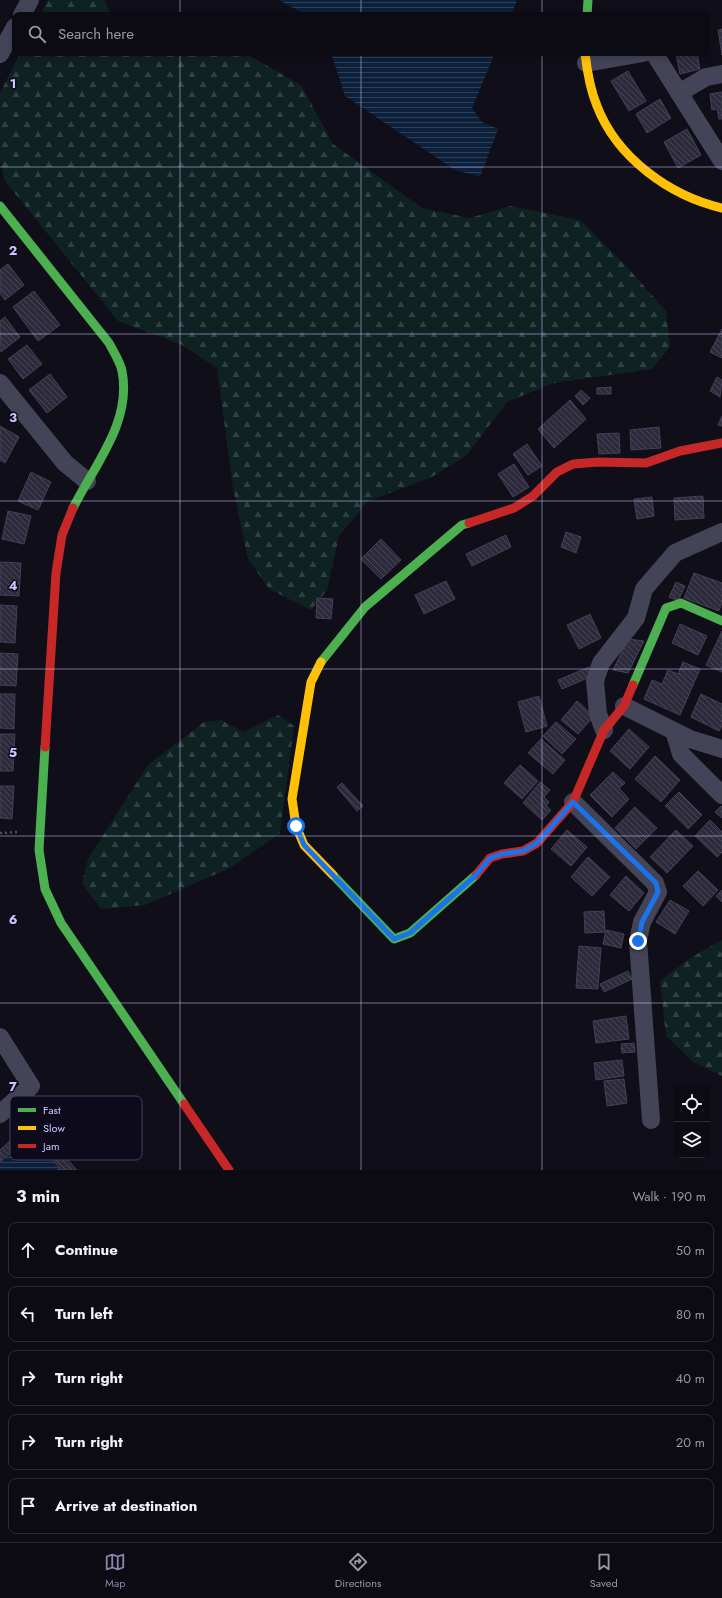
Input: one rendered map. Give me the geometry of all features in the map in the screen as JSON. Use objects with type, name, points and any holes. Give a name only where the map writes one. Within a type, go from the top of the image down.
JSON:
[{"type":"street","points":[[24,12],[30,0]]},
{"type":"street","points":[[587,12],[588,0]]},
{"type":"street","points":[[0,54],[12,32]]},
{"type":"street","points":[[609,56],[586,58],[588,76],[598,108],[615,138],[640,165],[668,187],[698,202],[722,208]]},
{"type":"street","points":[[656,56],[722,161]]},
{"type":"street","points":[[679,93],[706,77],[722,74]]},
{"type":"street","points":[[0,206],[110,343],[122,369],[125,397],[118,426],[72,507],[62,535],[56,573],[39,850],[45,889],[61,923],[229,1170]]},
{"type":"street","points":[[1,389],[65,463],[87,481]]},
{"type":"street","points":[[722,443],[680,451],[646,464],[598,462],[572,464],[557,472],[533,496],[514,508],[462,526],[365,606],[321,662],[311,682],[292,799],[296,826],[304,845],[394,939],[410,933],[475,876],[490,858],[502,854],[523,851],[537,843],[573,802],[604,730],[624,706],[666,608],[680,603],[722,622]]},
{"type":"street","points":[[604,730],[598,714],[595,682],[601,663],[636,618],[644,589],[675,553],[722,532]]},
{"type":"street","points":[[624,706],[690,739],[722,749]]},
{"type":"street","points":[[674,731],[681,754],[722,795]]},
{"type":"street","points":[[573,802],[656,883],[658,892],[642,922],[638,941],[651,1120]]},
{"type":"street","points":[[0,1038],[31,1086],[20,1096]]},
{"type":"street","points":[[0,1114],[10,1105]]},
{"type":"path","points":[[0,833],[26,832]]},
{"type":"green space","points":[[48,0],[104,0],[110,12],[42,12]]},
{"type":"green space","points":[[18,56],[250,56],[301,85],[333,144],[422,208],[470,218],[510,206],[580,220],[629,269],[666,311],[670,347],[652,369],[554,383],[507,402],[466,456],[430,478],[368,501],[339,536],[327,590],[311,610],[269,589],[248,559],[233,488],[217,368],[182,345],[118,321],[5,181],[0,161],[0,93]]},
{"type":"green space","points":[[278,715],[294,726],[280,833],[230,868],[145,905],[101,909],[82,884],[88,859],[148,765],[204,722],[221,720],[243,732]]},
{"type":"green space","points":[[722,940],[722,1076],[693,1062],[666,1036],[660,981],[690,958]]},
{"type":"water","points":[[279,0],[517,0],[512,12],[301,12]]},
{"type":"water","points":[[332,56],[494,56],[472,108],[482,122],[498,129],[480,177],[455,170],[345,96]]},
{"type":"water","points":[[10,1153],[10,1160],[53,1160],[60,1168],[57,1170],[0,1170],[0,1162]]},
{"type":"building","points":[[722,29],[722,55],[718,30]]},
{"type":"building","points":[[677,56],[698,56],[700,69],[680,74]]},
{"type":"building","points":[[628,71],[646,101],[629,111],[611,81]]},
{"type":"building","points":[[722,92],[722,119],[719,119],[717,109],[712,110],[710,94]]},
{"type":"building","points":[[660,99],[671,118],[647,133],[636,114]]},
{"type":"building","points":[[687,129],[701,155],[678,168],[664,142]]},
{"type":"building","points":[[8,264],[24,285],[5,300],[0,293],[0,270]]},
{"type":"building","points":[[34,291],[60,325],[38,341],[13,307]]},
{"type":"building","points":[[5,317],[20,337],[1,352],[0,321]]},
{"type":"building","points":[[722,329],[722,358],[710,352]]},
{"type":"building","points":[[27,345],[42,364],[23,379],[8,359]]},
{"type":"building","points":[[50,374],[67,397],[47,413],[29,390]]},
{"type":"building","points":[[717,377],[722,380],[720,397],[710,391]]},
{"type":"building","points":[[611,387],[611,394],[597,394],[597,388]]},
{"type":"building","points":[[581,390],[590,398],[583,405],[575,396]]},
{"type":"building","points":[[570,400],[586,419],[554,448],[538,429]]},
{"type":"building","points":[[722,416],[722,426],[718,425]]},
{"type":"building","points":[[0,426],[19,437],[5,463],[0,460]]},
{"type":"building","points":[[659,427],[661,448],[631,450],[630,430]]},
{"type":"building","points":[[619,433],[620,453],[599,454],[597,434]]},
{"type":"building","points":[[527,444],[542,466],[528,475],[513,454]]},
{"type":"building","points":[[514,464],[529,487],[513,497],[498,474]]},
{"type":"building","points":[[31,472],[51,482],[38,510],[18,501]]},
{"type":"building","points":[[703,496],[704,518],[675,520],[674,498]]},
{"type":"building","points":[[652,497],[654,516],[637,519],[634,499]]},
{"type":"building","points":[[8,511],[31,516],[24,544],[2,539]]},
{"type":"building","points":[[566,532],[581,537],[576,553],[561,547]]},
{"type":"building","points":[[506,535],[511,547],[472,566],[466,554]]},
{"type":"building","points":[[381,539],[401,560],[381,579],[361,559]]},
{"type":"building","points":[[0,562],[21,563],[19,596],[0,595]]},
{"type":"building","points":[[694,573],[722,583],[722,602],[719,611],[684,598]]},
{"type":"building","points":[[446,581],[455,599],[424,614],[415,595]]},
{"type":"building","points":[[676,582],[685,586],[678,601],[669,597]]},
{"type":"building","points":[[317,598],[333,599],[331,619],[316,618]]},
{"type":"building","points":[[0,605],[17,606],[15,643],[0,642]]},
{"type":"building","points":[[590,614],[601,638],[579,649],[567,625]]},
{"type":"building","points":[[680,624],[707,636],[698,655],[672,643]]},
{"type":"building","points":[[722,631],[722,672],[706,665]]},
{"type":"building","points":[[628,639],[644,641],[628,673],[613,670]]},
{"type":"building","points":[[0,653],[18,654],[16,686],[0,685]]},
{"type":"building","points":[[683,662],[700,669],[680,715],[644,699],[652,680],[662,684],[668,670],[678,674]]},
{"type":"building","points":[[589,667],[592,676],[562,689],[558,680]]},
{"type":"building","points":[[0,694],[15,694],[14,729],[0,728]]},
{"type":"building","points":[[701,694],[722,704],[722,725],[719,731],[691,717]]},
{"type":"building","points":[[539,696],[547,726],[526,732],[518,702]]},
{"type":"building","points":[[577,701],[594,716],[578,734],[561,720]]},
{"type":"building","points":[[556,722],[576,739],[562,754],[543,736]]},
{"type":"building","points":[[629,729],[649,747],[630,769],[610,751]]},
{"type":"building","points":[[0,734],[15,734],[13,771],[0,771]]},
{"type":"building","points":[[541,739],[565,760],[553,774],[528,753]]},
{"type":"building","points":[[655,756],[680,780],[661,802],[635,779]]},
{"type":"building","points":[[520,765],[538,781],[522,799],[504,783]]},
{"type":"building","points":[[613,772],[625,783],[619,788],[629,799],[612,817],[590,795]]},
{"type":"building","points":[[540,782],[550,790],[544,797],[549,802],[546,806],[551,810],[542,820],[523,803]]},
{"type":"building","points":[[342,783],[363,806],[357,811],[337,787]]},
{"type":"building","points":[[0,786],[14,786],[12,819],[0,818]]},
{"type":"building","points":[[679,792],[702,815],[688,829],[665,806]]},
{"type":"building","points":[[721,806],[722,807],[722,818],[715,812]]},
{"type":"building","points":[[635,807],[657,828],[636,849],[615,828]]},
{"type":"building","points":[[710,820],[722,832],[722,852],[717,857],[695,836]]},
{"type":"building","points":[[567,830],[587,847],[571,866],[551,849]]},
{"type":"building","points":[[676,830],[693,846],[667,873],[650,857]]},
{"type":"building","points":[[588,857],[610,877],[592,896],[571,877]]},
{"type":"building","points":[[698,871],[718,890],[703,906],[683,886]]},
{"type":"building","points":[[626,876],[644,893],[629,911],[610,895]]},
{"type":"building","points":[[722,890],[722,902],[716,896]]},
{"type":"building","points":[[670,900],[689,911],[675,934],[656,922]]},
{"type":"building","points":[[604,911],[605,932],[585,933],[584,912]]},
{"type":"building","points":[[606,930],[624,934],[621,948],[603,944]]},
{"type":"building","points":[[579,946],[601,948],[598,989],[576,988]]},
{"type":"building","points":[[628,971],[632,979],[604,992],[600,984]]},
{"type":"building","points":[[626,1016],[629,1039],[596,1043],[593,1021]]},
{"type":"building","points":[[634,1043],[635,1052],[622,1053],[621,1044]]},
{"type":"building","points":[[622,1060],[624,1076],[596,1080],[594,1063]]},
{"type":"building","points":[[624,1079],[627,1103],[607,1106],[604,1081]]},
{"type":"building","points":[[10,1141],[10,1153],[0,1162],[0,1150]]},
{"type":"building","points":[[53,1160],[68,1160],[77,1170],[57,1170],[60,1168]]},
{"type":"traffic: fast","points":[[587,12],[588,0]]},
{"type":"traffic: fast","points":[[0,206],[109,343],[122,371],[124,390],[122,408],[117,425],[101,459],[73,508]]},
{"type":"traffic: fast","points":[[321,662],[365,607],[462,525],[469,523]]},
{"type":"traffic: fast","points":[[633,685],[666,608],[681,603],[722,621]]},
{"type":"traffic: fast","points":[[45,747],[39,850],[45,889],[61,923],[184,1104]]},
{"type":"traffic: fast","points":[[333,875],[394,939],[410,933],[476,875]]},
{"type":"traffic: slow","points":[[585,56],[592,93],[597,106],[606,125],[632,158],[665,184],[683,194],[722,208]]},
{"type":"traffic: slow","points":[[321,662],[311,682],[292,799],[296,826],[304,845],[333,875]]},
{"type":"traffic: jam","points":[[469,523],[514,508],[533,496],[557,472],[573,464],[598,462],[646,463],[680,451],[722,443]]},
{"type":"traffic: jam","points":[[45,747],[56,573],[62,535],[73,508]]},
{"type":"traffic: jam","points":[[476,875],[490,858],[502,854],[523,851],[537,843],[573,802],[604,730],[624,706],[633,685]]},
{"type":"traffic: jam","points":[[184,1104],[229,1170]]},
{"type":"route","points":[[296,826],[304,845],[394,939],[410,933],[475,876],[490,858],[502,854],[523,851],[537,843],[573,802],[656,883],[658,892],[642,922],[638,941]]}]
